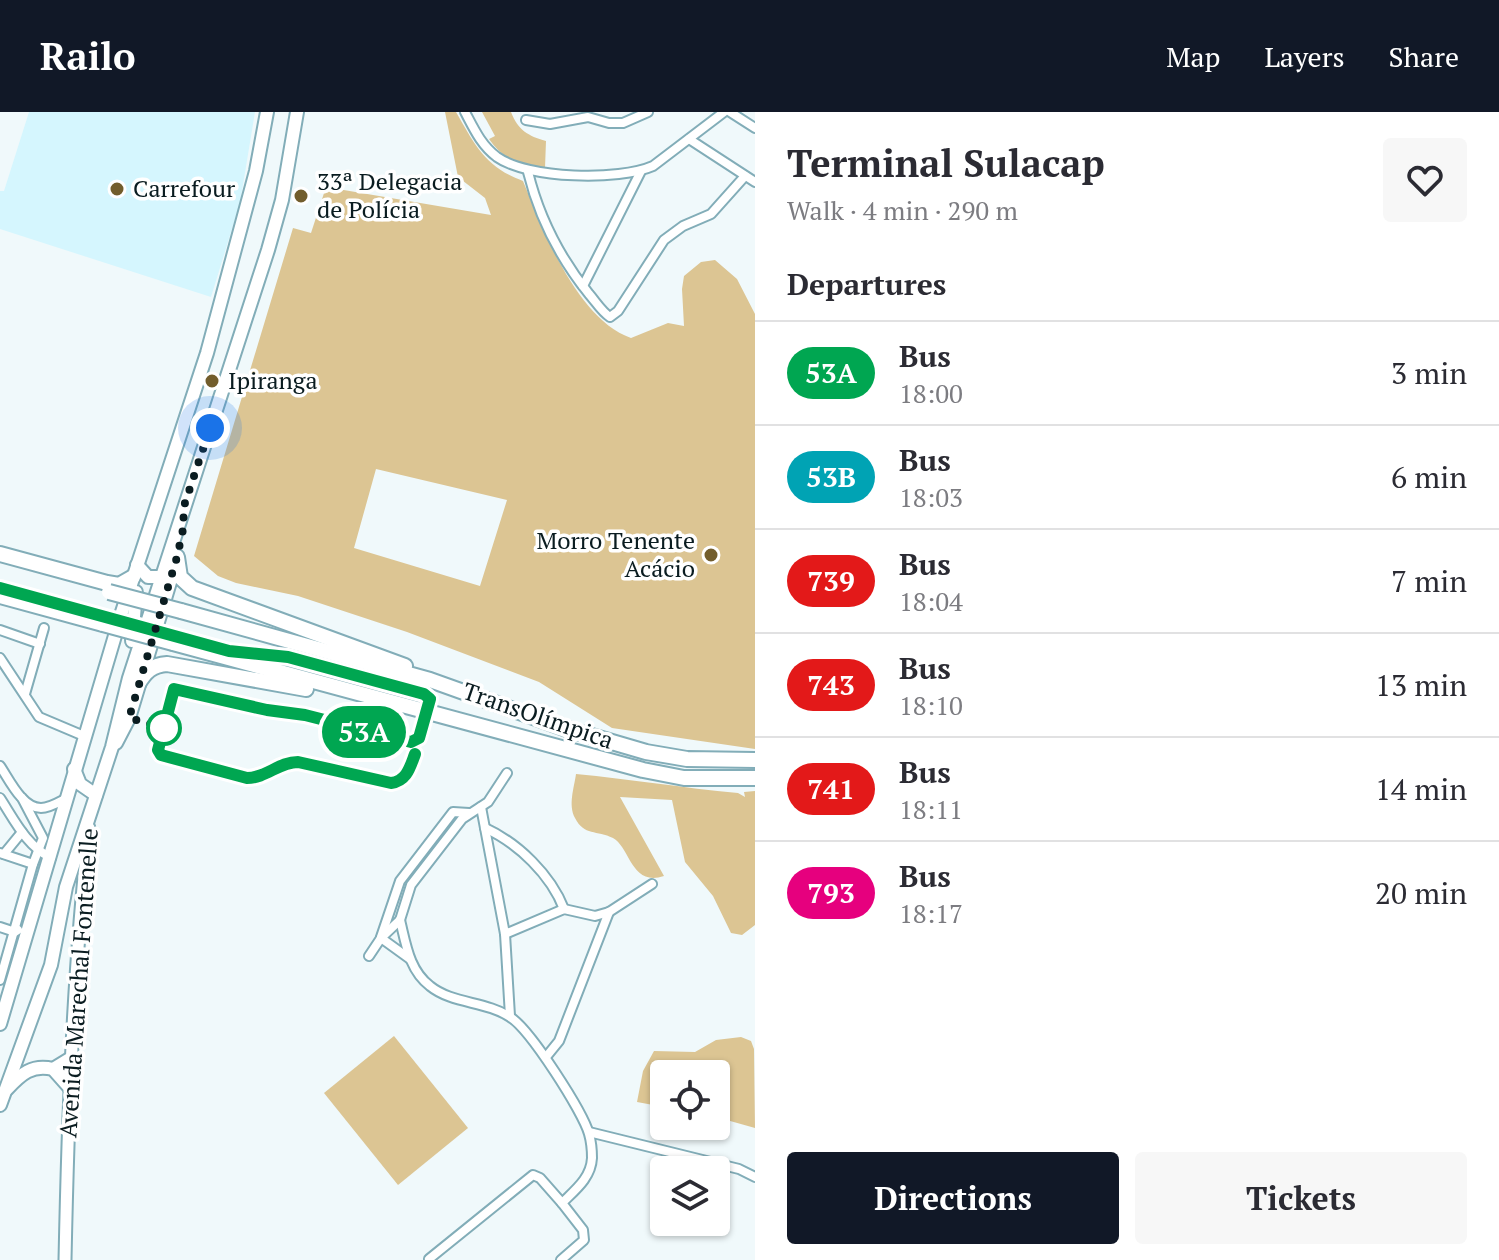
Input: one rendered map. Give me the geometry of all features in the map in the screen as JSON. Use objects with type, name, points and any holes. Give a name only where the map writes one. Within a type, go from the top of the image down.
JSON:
[{"type":"highway","points":[[0,554],[125,581]]},
{"type":"highway","points":[[177,557],[180,577],[192,588],[388,658],[430,680]]},
{"type":"highway","name":"TransOlímpica","points":[[0,561],[125,581],[181,611],[430,680],[564,728],[646,752],[687,759],[755,760]]},
{"type":"highway","name":"TransOlímpica","points":[[0,596],[555,748],[672,776],[720,780],[755,778]]},
{"type":"highway","points":[[133,677],[144,675],[153,666],[167,664],[366,697]]},
{"type":"main road","points":[[0,1024],[104,671],[125,581],[207,353],[256,171],[267,112]]},
{"type":"main road","points":[[133,677],[161,577],[271,237],[287,176],[297,112]]},
{"type":"main road","points":[[133,677],[177,557],[184,525],[183,509]]},
{"type":"main road","points":[[125,581],[161,577]]},
{"type":"main road","points":[[125,581],[136,594],[133,677]]},
{"type":"main road","points":[[104,671],[114,664],[123,665],[133,677]]},
{"type":"main road","name":"Avenida Marechal Fontenelle","points":[[65,1260],[69,1087],[82,888],[91,811],[112,747],[123,734],[133,677]]},
{"type":"main road","points":[[74,769],[80,784],[96,795]]},
{"type":"main road","points":[[0,1105],[47,979],[63,900],[91,811]]},
{"type":"main road","points":[[51,858],[79,847]]},
{"type":"main road","points":[[4,1091],[27,1070],[37,1067],[53,1069],[71,1058]]},
{"type":"main road","points":[[53,1069],[69,1087]]},
{"type":"street","points":[[465,112],[487,148],[528,172],[600,175],[641,171],[665,158],[727,112],[755,128]]},
{"type":"street","points":[[526,120],[550,124],[588,117],[623,123],[648,112]]},
{"type":"street","points":[[689,139],[755,182]]},
{"type":"street","points":[[583,286],[641,171]]},
{"type":"street","points":[[528,172],[546,224],[573,274],[610,317],[616,314],[664,240],[683,226],[711,214],[745,176]]},
{"type":"street","points":[[25,694],[44,628]]},
{"type":"street","points":[[0,630],[40,644]]},
{"type":"street","points":[[0,658],[41,719],[84,736]]},
{"type":"street","points":[[0,766],[43,833],[0,980]]},
{"type":"street","points":[[369,956],[381,938],[400,920],[411,885],[469,813],[481,807],[497,791],[507,773]]},
{"type":"street","points":[[0,798],[39,852],[51,858]]},
{"type":"street","points":[[22,798],[43,808],[67,798]]},
{"type":"street","points":[[481,807],[505,934],[510,1016]]},
{"type":"street","points":[[381,938],[400,881],[453,812],[469,813]]},
{"type":"street","points":[[485,828],[511,842],[550,882],[564,909]]},
{"type":"street","points":[[22,832],[2,853],[33,864]]},
{"type":"street","points":[[505,934],[564,909],[595,916],[609,912],[652,884]]},
{"type":"street","points":[[546,1057],[559,1041],[609,912]]},
{"type":"street","points":[[400,920],[415,971],[430,987],[510,1016],[522,1025],[546,1057],[589,1132],[592,1157],[586,1179],[562,1203]]},
{"type":"street","points":[[0,927],[15,932],[30,924]]},
{"type":"street","points":[[381,938],[410,960]]},
{"type":"street","points":[[589,1132],[739,1169],[755,1177]]},
{"type":"street","points":[[429,1259],[533,1175],[540,1178],[585,1234],[581,1244],[561,1260]]},
{"type":"shaded area","name":"Carrefour","points":[[29,112],[255,112],[240,203],[211,297],[0,229],[0,191],[4,191]]},
{"type":"shaded area","points":[[445,112],[456,112],[490,162],[523,181],[552,247],[578,293],[612,328],[631,338],[668,323],[684,326],[684,276],[701,262],[715,260],[737,279],[755,314],[755,749],[612,728],[539,682],[407,632],[298,596],[236,583],[218,576],[194,556],[293,228],[311,233],[326,187],[491,215],[485,198],[458,177]],"holes":[[[376,469],[507,500],[480,586],[354,548]]]},
{"type":"shaded area","points":[[482,112],[511,112],[524,131],[546,141],[545,168],[520,164],[500,152],[489,139],[495,136]]},
{"type":"shaded area","points":[[576,774],[738,793],[745,797],[744,792],[755,791],[755,925],[742,935],[731,933],[713,896],[685,862],[672,800],[620,797],[664,876],[644,876],[619,843],[582,828],[575,818],[572,796]]},
{"type":"shaded area","points":[[394,1036],[468,1128],[398,1185],[324,1093]]},
{"type":"shaded area","points":[[741,1037],[751,1041],[754,1049],[755,1128],[730,1121],[730,1060],[650,1060],[650,1104],[637,1102],[643,1071],[654,1051],[695,1052],[716,1040]]},
{"type":"bus line","name":"53A","points":[[0,588],[229,651],[288,657],[424,694],[430,699],[419,738],[402,742],[305,715],[267,710],[174,689],[158,750],[161,755],[252,779],[286,763],[298,762],[397,783],[407,773],[415,754]]},
{"type":"place","name":"Carrefour","points":[[117,189]]},
{"type":"place","name":"33ª Delegacia de Polícia","points":[[301,196]]},
{"type":"place","name":"Ipiranga","points":[[212,381]]},
{"type":"place","name":"Morro Tenente Acácio","points":[[711,555]]},
{"type":"route","points":[[164,728],[129,718],[177,557],[184,525],[183,509],[210,428]]}]
